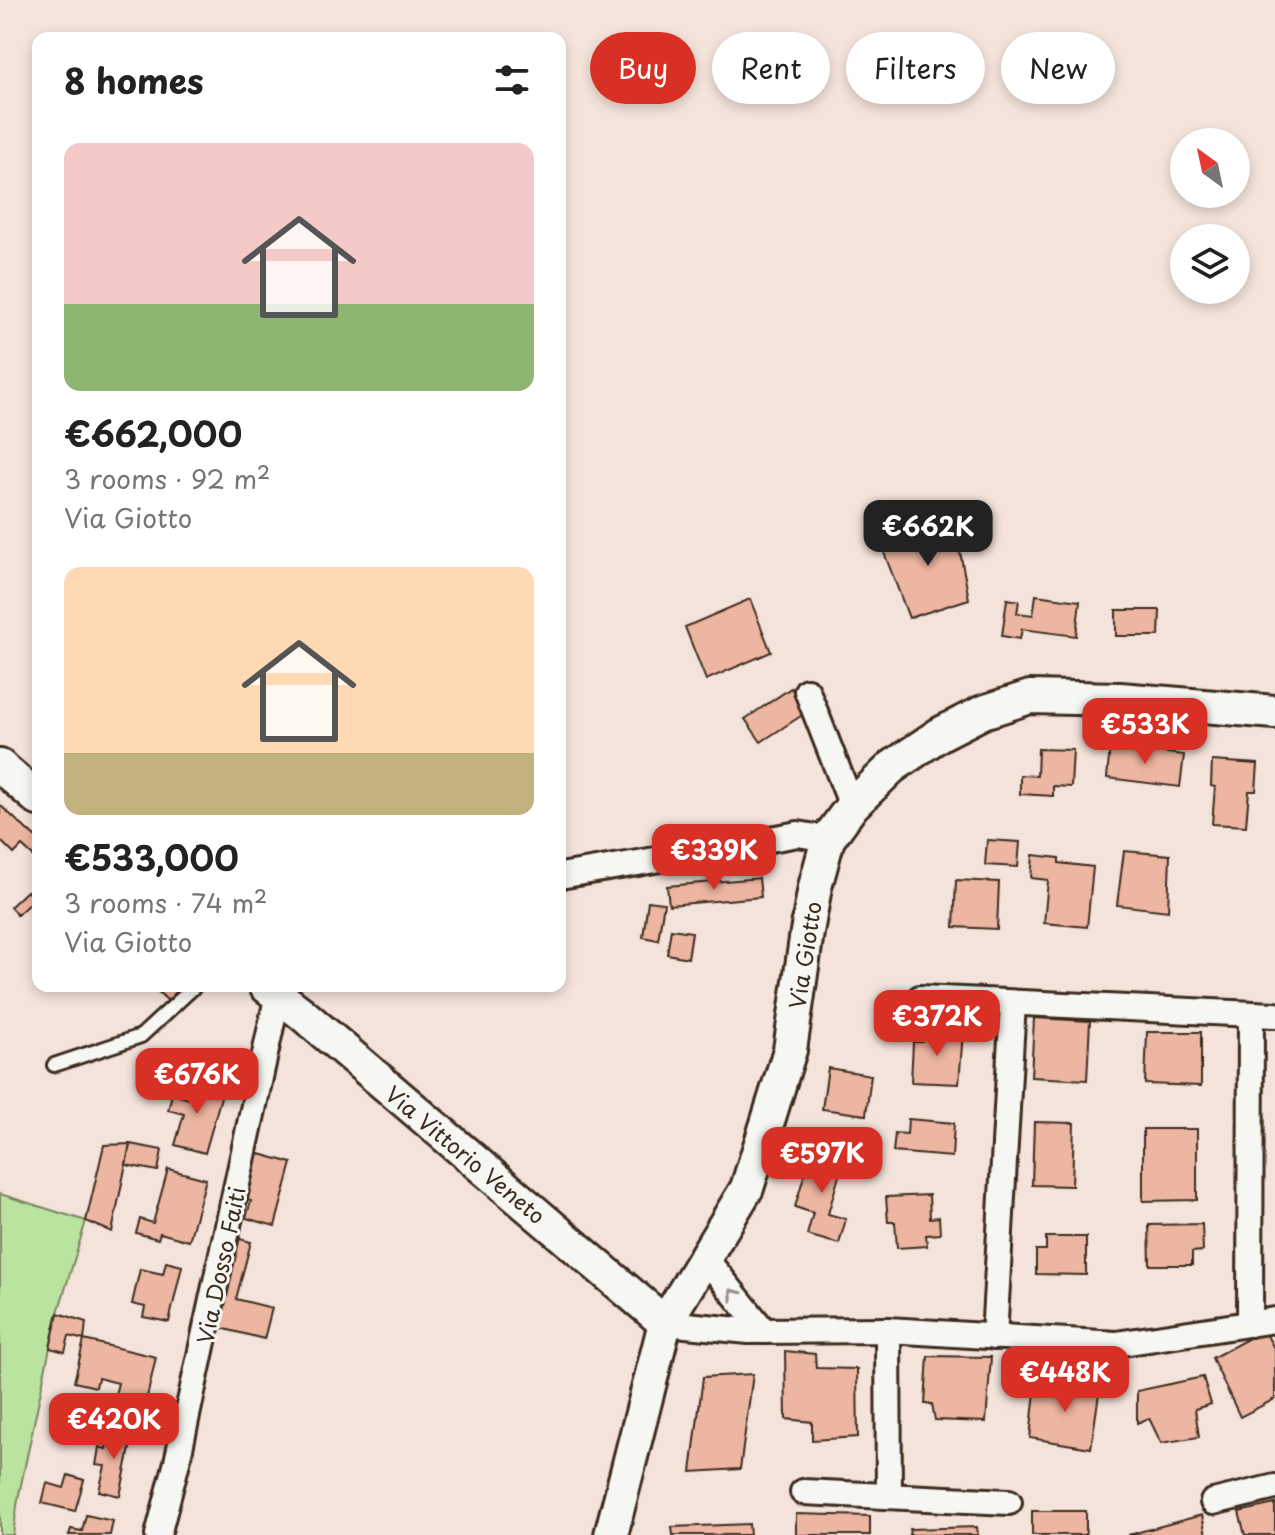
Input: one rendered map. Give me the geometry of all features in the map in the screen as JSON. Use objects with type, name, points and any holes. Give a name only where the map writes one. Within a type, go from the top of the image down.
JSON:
[{"type":"street","points":[[807,691],[852,806]]},
{"type":"street","name":"Via Giotto","points":[[611,1535],[665,1323],[747,1188],[790,1050],[815,887],[828,839],[852,806],[892,767],[940,734],[983,712],[1030,697],[1120,699],[1275,712]]},
{"type":"street","points":[[0,766],[32,794]]},
{"type":"street","points":[[566,875],[798,834],[828,839]]},
{"type":"street","name":"Via Dosso Faiti","points":[[158,1535],[177,1462],[274,992]]},
{"type":"street","name":"Via Vittorio Veneto","points":[[279,992],[665,1323]]},
{"type":"street","points":[[920,998],[1263,1016],[1250,1324]]},
{"type":"street","points":[[994,1337],[1013,1003]]},
{"type":"street","points":[[705,1258],[756,1331]]},
{"type":"street","points":[[665,1323],[756,1331],[888,1330],[1116,1344],[1275,1320]]},
{"type":"street","points":[[888,1330],[889,1496]]},
{"type":"street","points":[[1213,1502],[1275,1487]]},
{"type":"street","points":[[803,1492],[1009,1502]]},
{"type":"lane","points":[[54,1065],[141,1036],[189,992]]},
{"type":"green space","points":[[0,1194],[86,1221],[56,1319],[13,1535],[0,1535]]},
{"type":"building","points":[[954,520],[969,599],[909,618],[880,542]]},
{"type":"building","points":[[1036,595],[1080,601],[1076,636],[1022,629],[1020,639],[1002,636],[1007,599],[1019,601],[1017,613],[1033,615]]},
{"type":"building","points":[[750,599],[771,652],[706,680],[685,627]]},
{"type":"building","points":[[1116,610],[1160,610],[1159,636],[1116,636]]},
{"type":"building","points":[[791,688],[807,712],[761,742],[745,719]]},
{"type":"building","points":[[1110,746],[1184,755],[1180,787],[1107,778]]},
{"type":"building","points":[[1038,749],[1073,750],[1071,787],[1053,786],[1053,796],[1020,794],[1020,775],[1037,776]]},
{"type":"building","points":[[1212,761],[1258,764],[1256,791],[1249,791],[1246,826],[1212,824],[1215,787],[1211,786]]},
{"type":"building","points":[[0,805],[32,834],[32,855],[22,846],[14,854],[0,840]]},
{"type":"building","points":[[987,840],[1020,842],[1018,867],[985,865]]},
{"type":"building","points":[[1124,851],[1170,855],[1168,911],[1117,905]]},
{"type":"building","points":[[1033,855],[1059,858],[1059,863],[1093,867],[1087,927],[1044,923],[1048,880],[1031,878]]},
{"type":"building","points":[[759,878],[761,897],[669,905],[667,886]]},
{"type":"building","points":[[956,880],[999,882],[997,929],[954,927]]},
{"type":"building","points":[[27,891],[32,897],[32,901],[17,915],[10,907]]},
{"type":"building","points":[[648,901],[664,903],[658,940],[643,937]]},
{"type":"building","points":[[671,929],[692,932],[688,958],[667,954]]},
{"type":"building","points":[[158,992],[176,992],[168,1001]]},
{"type":"building","points":[[1034,1018],[1090,1021],[1087,1080],[1031,1077]]},
{"type":"building","points":[[923,1030],[963,1032],[959,1084],[911,1082],[913,1042],[922,1042]]},
{"type":"building","points":[[1147,1032],[1201,1032],[1201,1086],[1145,1084]]},
{"type":"building","points":[[152,1067],[182,1067],[183,1079],[152,1079]]},
{"type":"building","points":[[828,1068],[871,1075],[866,1115],[822,1109]]},
{"type":"building","points":[[193,1082],[223,1090],[205,1153],[175,1145],[184,1114],[168,1110],[172,1094],[189,1099]]},
{"type":"building","points":[[908,1119],[954,1123],[952,1157],[893,1152],[895,1133],[907,1134]]},
{"type":"building","points":[[1034,1122],[1074,1123],[1072,1186],[1032,1185]]},
{"type":"building","points":[[1143,1129],[1197,1129],[1197,1200],[1143,1201]]},
{"type":"building","points":[[130,1144],[162,1150],[158,1171],[126,1165]]},
{"type":"building","points":[[130,1144],[112,1232],[86,1221],[104,1145]]},
{"type":"building","points":[[812,1148],[844,1158],[828,1214],[846,1219],[839,1244],[807,1235],[813,1213],[795,1207]]},
{"type":"building","points":[[249,1151],[292,1163],[275,1226],[246,1218],[251,1201],[237,1198]]},
{"type":"building","points":[[168,1169],[206,1179],[189,1241],[160,1233],[158,1239],[136,1233],[140,1219],[153,1223]]},
{"type":"building","points":[[929,1195],[930,1218],[939,1217],[940,1234],[926,1235],[927,1246],[897,1248],[895,1222],[888,1222],[886,1197]]},
{"type":"building","points":[[1202,1224],[1203,1251],[1192,1252],[1192,1265],[1150,1265],[1149,1225]]},
{"type":"building","points":[[1046,1237],[1086,1237],[1086,1275],[1036,1274],[1036,1250],[1046,1250]]},
{"type":"building","points":[[236,1238],[251,1242],[236,1299],[272,1308],[264,1339],[213,1326]]},
{"type":"building","points":[[166,1262],[182,1266],[169,1322],[143,1317],[145,1307],[132,1304],[140,1269],[163,1274]]},
{"type":"building","points":[[58,1313],[86,1322],[84,1340],[69,1336],[65,1352],[50,1348]]},
{"type":"building","points":[[1264,1330],[1275,1350],[1275,1399],[1240,1417],[1212,1358]]},
{"type":"building","points":[[84,1340],[156,1357],[144,1411],[113,1403],[118,1383],[98,1378],[96,1387],[74,1382]]},
{"type":"building","points":[[785,1351],[815,1354],[816,1368],[857,1369],[858,1437],[812,1440],[812,1422],[786,1419]]},
{"type":"building","points":[[928,1356],[991,1357],[986,1422],[935,1420],[932,1404],[925,1404]]},
{"type":"building","points":[[753,1374],[740,1469],[691,1472],[703,1377]]},
{"type":"building","points":[[1203,1377],[1211,1404],[1195,1409],[1199,1437],[1161,1443],[1149,1418],[1137,1423],[1137,1391]]},
{"type":"building","points":[[1036,1382],[1100,1387],[1091,1448],[1030,1438]]},
{"type":"building","points":[[110,1429],[133,1434],[120,1496],[99,1491],[105,1466],[96,1465],[99,1447],[106,1449]]},
{"type":"building","points":[[68,1475],[84,1480],[75,1511],[42,1503],[47,1483],[64,1488]]},
{"type":"building","points":[[1275,1504],[1275,1535],[1245,1535],[1239,1512]]},
{"type":"building","points":[[1032,1511],[1086,1511],[1086,1535],[1032,1535]]},
{"type":"building","points":[[796,1514],[870,1516],[870,1535],[796,1535]]},
{"type":"building","points":[[86,1515],[113,1521],[110,1535],[69,1535],[71,1529],[82,1531]]},
{"type":"building","points":[[1202,1515],[1206,1535],[1128,1535]]},
{"type":"building","points":[[749,1524],[750,1535],[673,1535],[672,1527]]},
{"type":"building","points":[[977,1527],[978,1535],[909,1535],[910,1529]]}]
